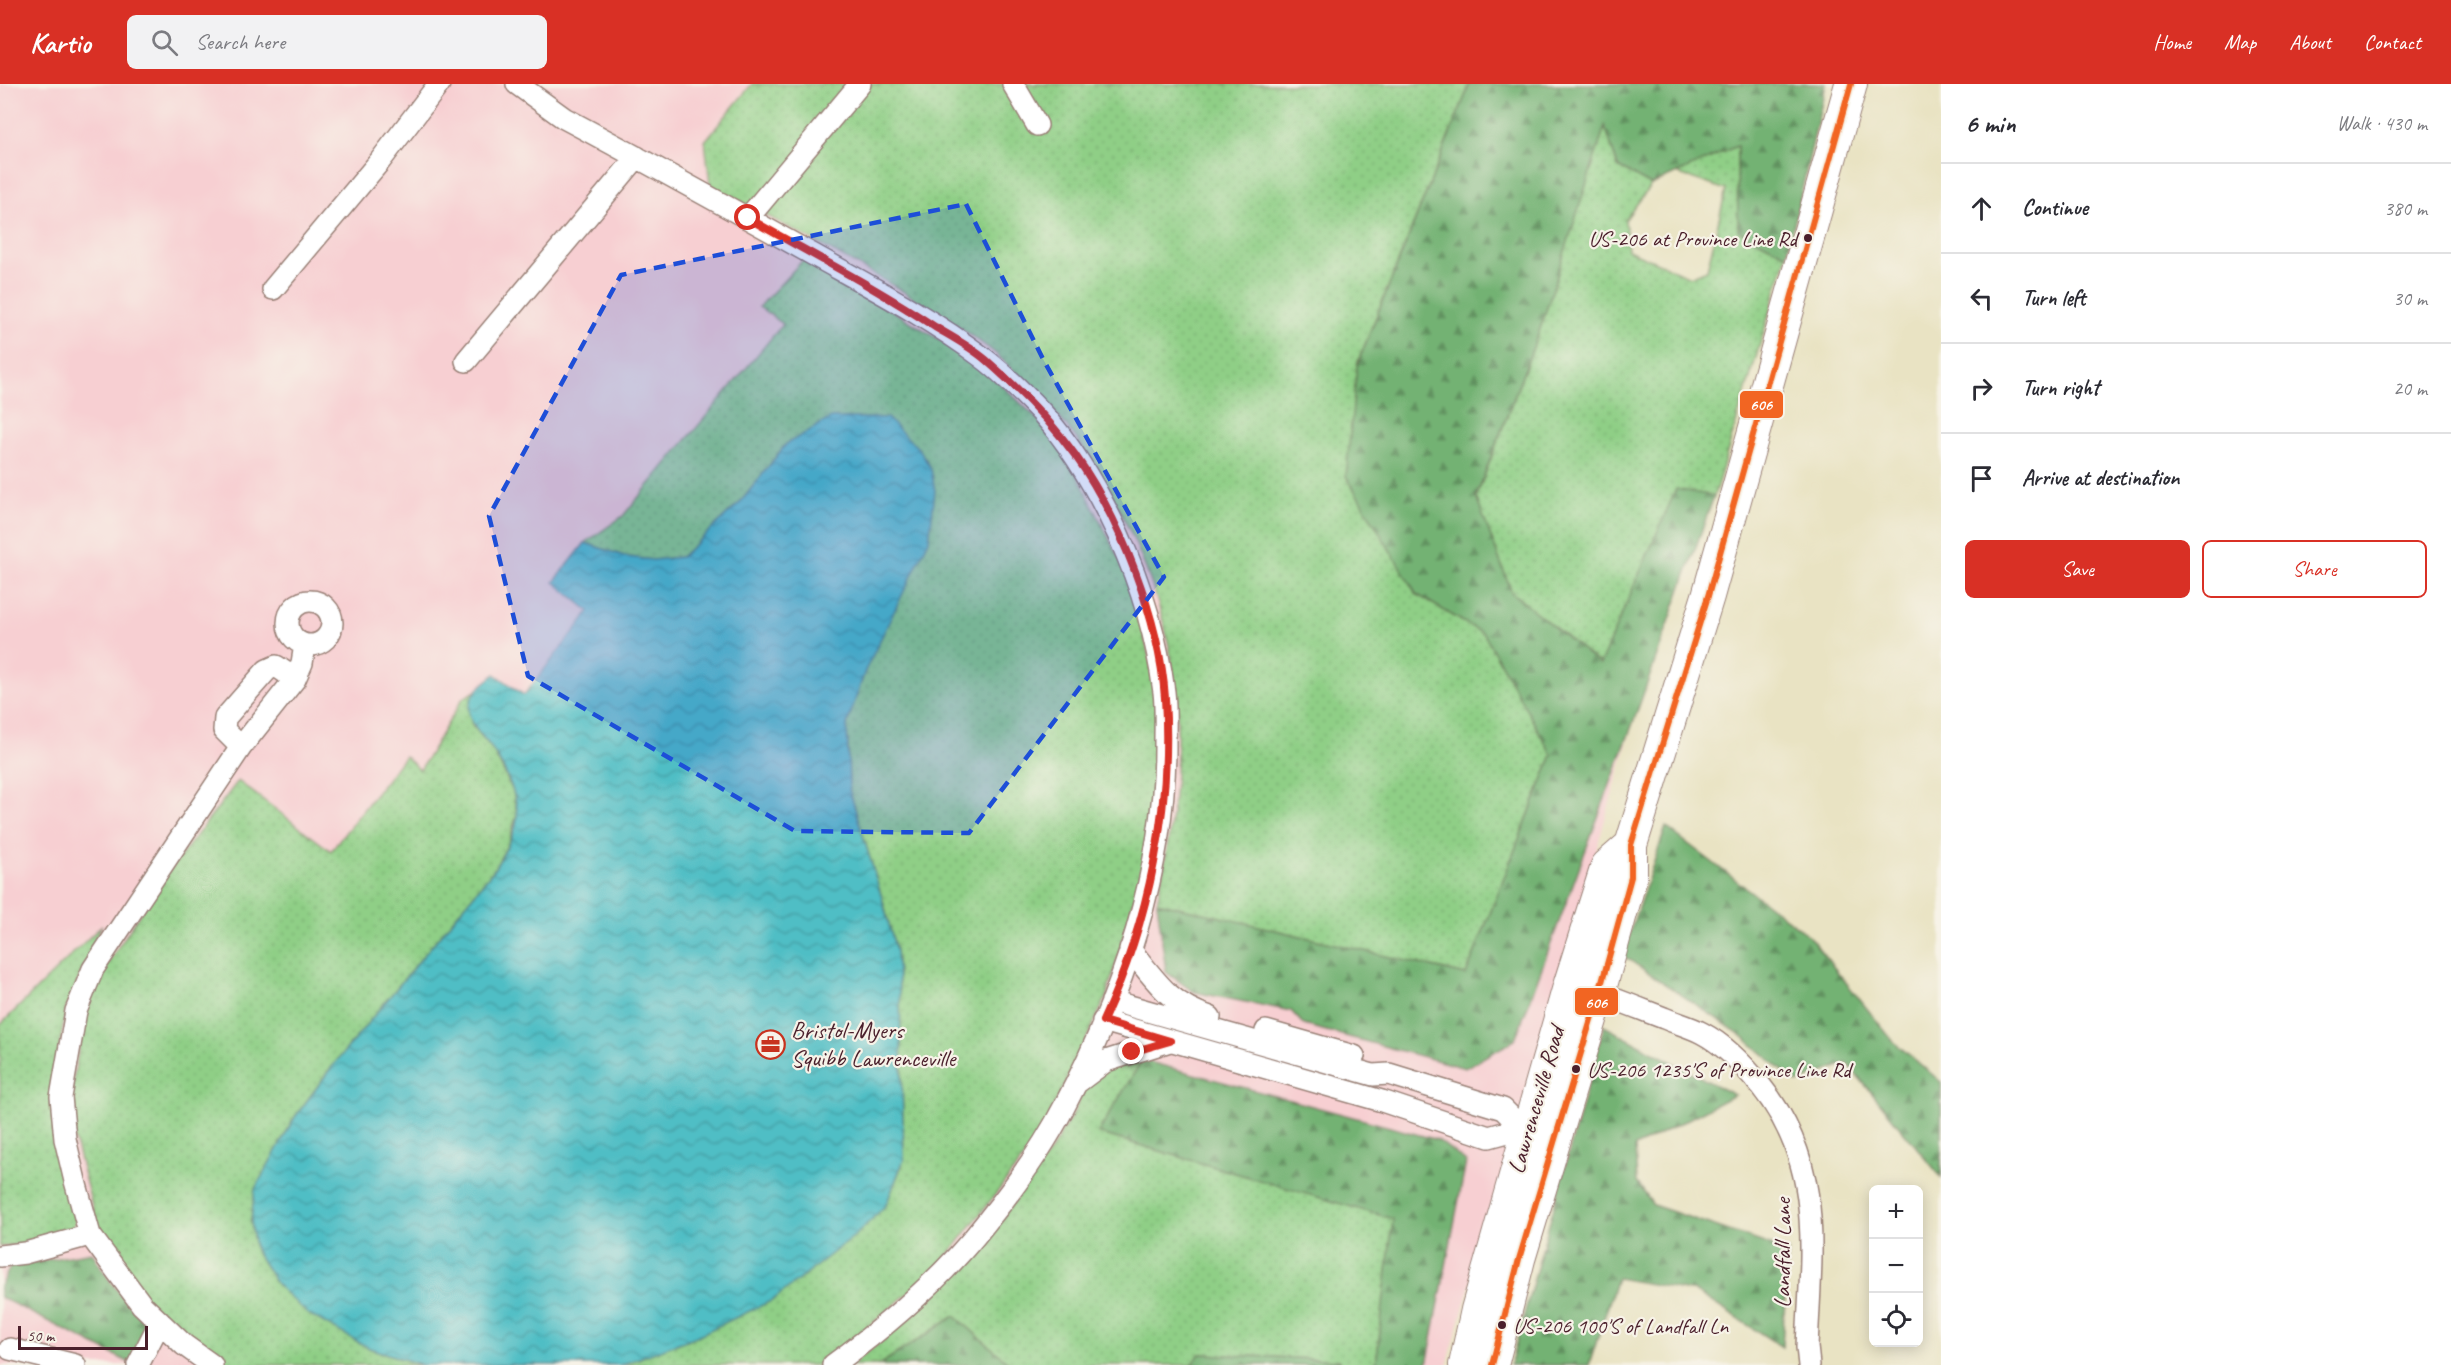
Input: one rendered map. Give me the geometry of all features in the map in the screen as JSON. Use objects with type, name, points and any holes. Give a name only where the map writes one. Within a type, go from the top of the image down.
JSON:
[{"type":"highway","points":[[1631,846],[1708,596],[1851,84]]},
{"type":"highway","name":"Lawrenceville Road","points":[[1492,1365],[1534,1131],[1570,982],[1607,866],[1631,846]]},
{"type":"highway","name":"Lawrenceville Road","points":[[1465,1365],[1477,1310],[1534,1131],[1599,993],[1631,877],[1631,846]]},
{"type":"street","points":[[273,289],[380,161],[439,84]]},
{"type":"street","points":[[517,84],[564,118],[898,302],[984,358],[1043,415],[1076,456],[1106,507],[1140,585],[1156,641],[1165,697],[1166,784],[1146,899],[1112,1001],[1064,1108],[1042,1144],[984,1226],[945,1271],[901,1312],[834,1365]]},
{"type":"street","points":[[748,218],[860,84]]},
{"type":"street","points":[[1012,84],[1037,125]]},
{"type":"street","points":[[466,361],[637,157]]},
{"type":"street","points":[[212,1365],[184,1345],[142,1305],[90,1235],[68,1149],[61,1097],[76,1011],[93,969],[241,747],[295,679],[302,663],[305,645]]},
{"type":"street","points":[[241,747],[224,730],[225,718],[267,670],[276,666],[295,679]]},
{"type":"street","points":[[1130,949],[1173,1000],[1194,1012],[1337,1050],[1378,1064],[1389,1074]]},
{"type":"street","name":"Landfall Lane","points":[[1570,982],[1702,1033],[1729,1052],[1770,1097],[1785,1121],[1798,1151],[1807,1182],[1812,1218],[1806,1359]]},
{"type":"street","points":[[1112,1001],[1373,1074],[1389,1074],[1503,1109],[1534,1131]]},
{"type":"street","points":[[1103,1021],[1382,1101],[1489,1137],[1534,1131]]},
{"type":"street","points":[[1230,1058],[1237,1037]]},
{"type":"street","points":[[1075,1084],[1106,1061],[1170,1041]]},
{"type":"street","points":[[1382,1101],[1389,1074]]},
{"type":"street","points":[[0,1256],[25,1253],[90,1235]]},
{"type":"street","points":[[138,1365],[160,1322]]},
{"type":"street","points":[[10,1349],[75,1365]]},
{"type":"highlighted area","points":[[966,204],[1043,359],[1164,577],[969,833],[795,831],[528,676],[489,516],[621,275]]},
{"type":"shaded area","name":"Bristol-Myers Squibb Lawrenceville","points":[[0,84],[1470,84],[1357,364],[1633,723],[1447,1365],[0,1365]]},
{"type":"green space","points":[[752,84],[1470,84],[1357,364],[1416,594],[1484,634],[1552,755],[1466,975],[1157,902],[1174,800],[1177,749],[1176,697],[1166,632],[1157,600],[1119,508],[1086,452],[1071,432],[1047,404],[994,352],[889,283],[710,185],[705,141]]},
{"type":"green space","points":[[1470,84],[1826,84],[1787,255],[1738,230],[1737,146],[1651,185],[1618,167],[1605,126],[1540,329],[1476,497],[1512,593],[1600,664],[1676,489],[1714,496],[1633,723],[1515,1040],[1465,1068],[1304,1025],[1291,1011],[1194,992],[1166,972],[1157,902],[1466,975],[1552,755],[1484,634],[1416,594],[1346,476],[1357,365]]},
{"type":"green space","points":[[1605,125],[1618,167],[1651,185],[1625,220],[1628,250],[1690,277],[1707,270],[1726,190],[1676,173],[1737,145],[1738,230],[1787,255],[1714,496],[1676,490],[1601,665],[1512,593],[1476,498],[1540,329]]},
{"type":"green space","points":[[805,258],[980,364],[1038,420],[1070,460],[1133,587],[1158,697],[1151,841],[1106,998],[1037,1141],[940,1266],[823,1365],[621,1365],[697,1336],[886,1205],[904,1159],[900,1001],[896,951],[849,789],[847,724],[865,671],[786,444],[740,503],[681,557],[653,560],[627,557],[585,543],[623,516],[783,324],[759,307]]},
{"type":"green space","points":[[476,691],[469,707],[472,725],[493,750],[513,791],[517,814],[509,842],[493,871],[331,1068],[295,1117],[255,1189],[251,1221],[255,1250],[277,1285],[369,1348],[422,1365],[223,1365],[188,1340],[146,1300],[99,1232],[74,1138],[70,1097],[85,1014],[101,973],[161,882],[238,781],[331,851],[405,756],[420,770],[463,698]]},
{"type":"green space","points":[[1666,827],[1808,935],[1893,1041],[1941,1082],[1941,1177],[1847,1063],[1797,1083],[1741,1035],[1622,955]]},
{"type":"green space","points":[[102,925],[66,1008],[51,1097],[76,1221],[72,1229],[23,1244],[0,1247],[0,1025]]},
{"type":"green space","points":[[1604,1026],[1734,1095],[1635,1147],[1637,1182],[1653,1205],[1788,1251],[1782,1347],[1696,1292],[1617,1278],[1589,1365],[1510,1365]]},
{"type":"green space","points":[[1142,1060],[1098,1133],[1394,1219],[1376,1365],[1342,1365],[1339,1360],[1200,1354],[1191,1365],[1011,1365],[955,1316],[879,1365],[851,1365],[908,1320],[952,1278],[992,1233],[1051,1150],[1074,1112],[1084,1089],[1117,1062]]},
{"type":"green space","points":[[1142,1060],[1438,1140],[1466,1162],[1427,1365],[1376,1365],[1393,1219],[1098,1133]]},
{"type":"green space","points":[[92,1252],[119,1293],[153,1330],[130,1363],[0,1297],[0,1286],[11,1266]]},
{"type":"green space","points":[[955,1316],[1011,1365],[879,1365]]},
{"type":"green space","points":[[1200,1354],[1339,1360],[1342,1365],[1191,1365]]},
{"type":"water","points":[[831,418],[887,418],[920,450],[931,469],[935,491],[929,540],[865,671],[847,724],[849,789],[896,951],[900,1001],[904,1159],[886,1205],[857,1234],[773,1300],[697,1336],[621,1365],[422,1365],[369,1348],[308,1314],[277,1285],[255,1250],[251,1221],[255,1189],[295,1117],[331,1068],[493,871],[509,843],[517,820],[515,796],[498,759],[470,718],[470,702],[479,687],[495,674],[524,695],[583,620],[589,611],[554,582],[585,543],[627,557],[653,560],[681,557],[740,503],[786,444]]},
{"type":"transit line","name":"606","points":[[1492,1365],[1519,1259],[1599,993],[1631,877],[1631,845],[1708,596],[1851,84]]},
{"type":"place","name":"US-206 at Province Line Rd","points":[[1808,238]]},
{"type":"place","name":"Bristol-Myers Squibb Lawrenceville","points":[[770,1044]]},
{"type":"place","name":"US-206 1235'S of Province Line Rd","points":[[1576,1069]]},
{"type":"place","name":"US-206 100'S of Landfall Ln","points":[[1502,1325]]},
{"type":"route","points":[[748,218],[898,302],[984,358],[1043,415],[1076,456],[1106,507],[1140,585],[1156,641],[1165,697],[1166,784],[1158,842],[1146,899],[1112,1001],[1103,1021],[1170,1041],[1132,1052]]}]
